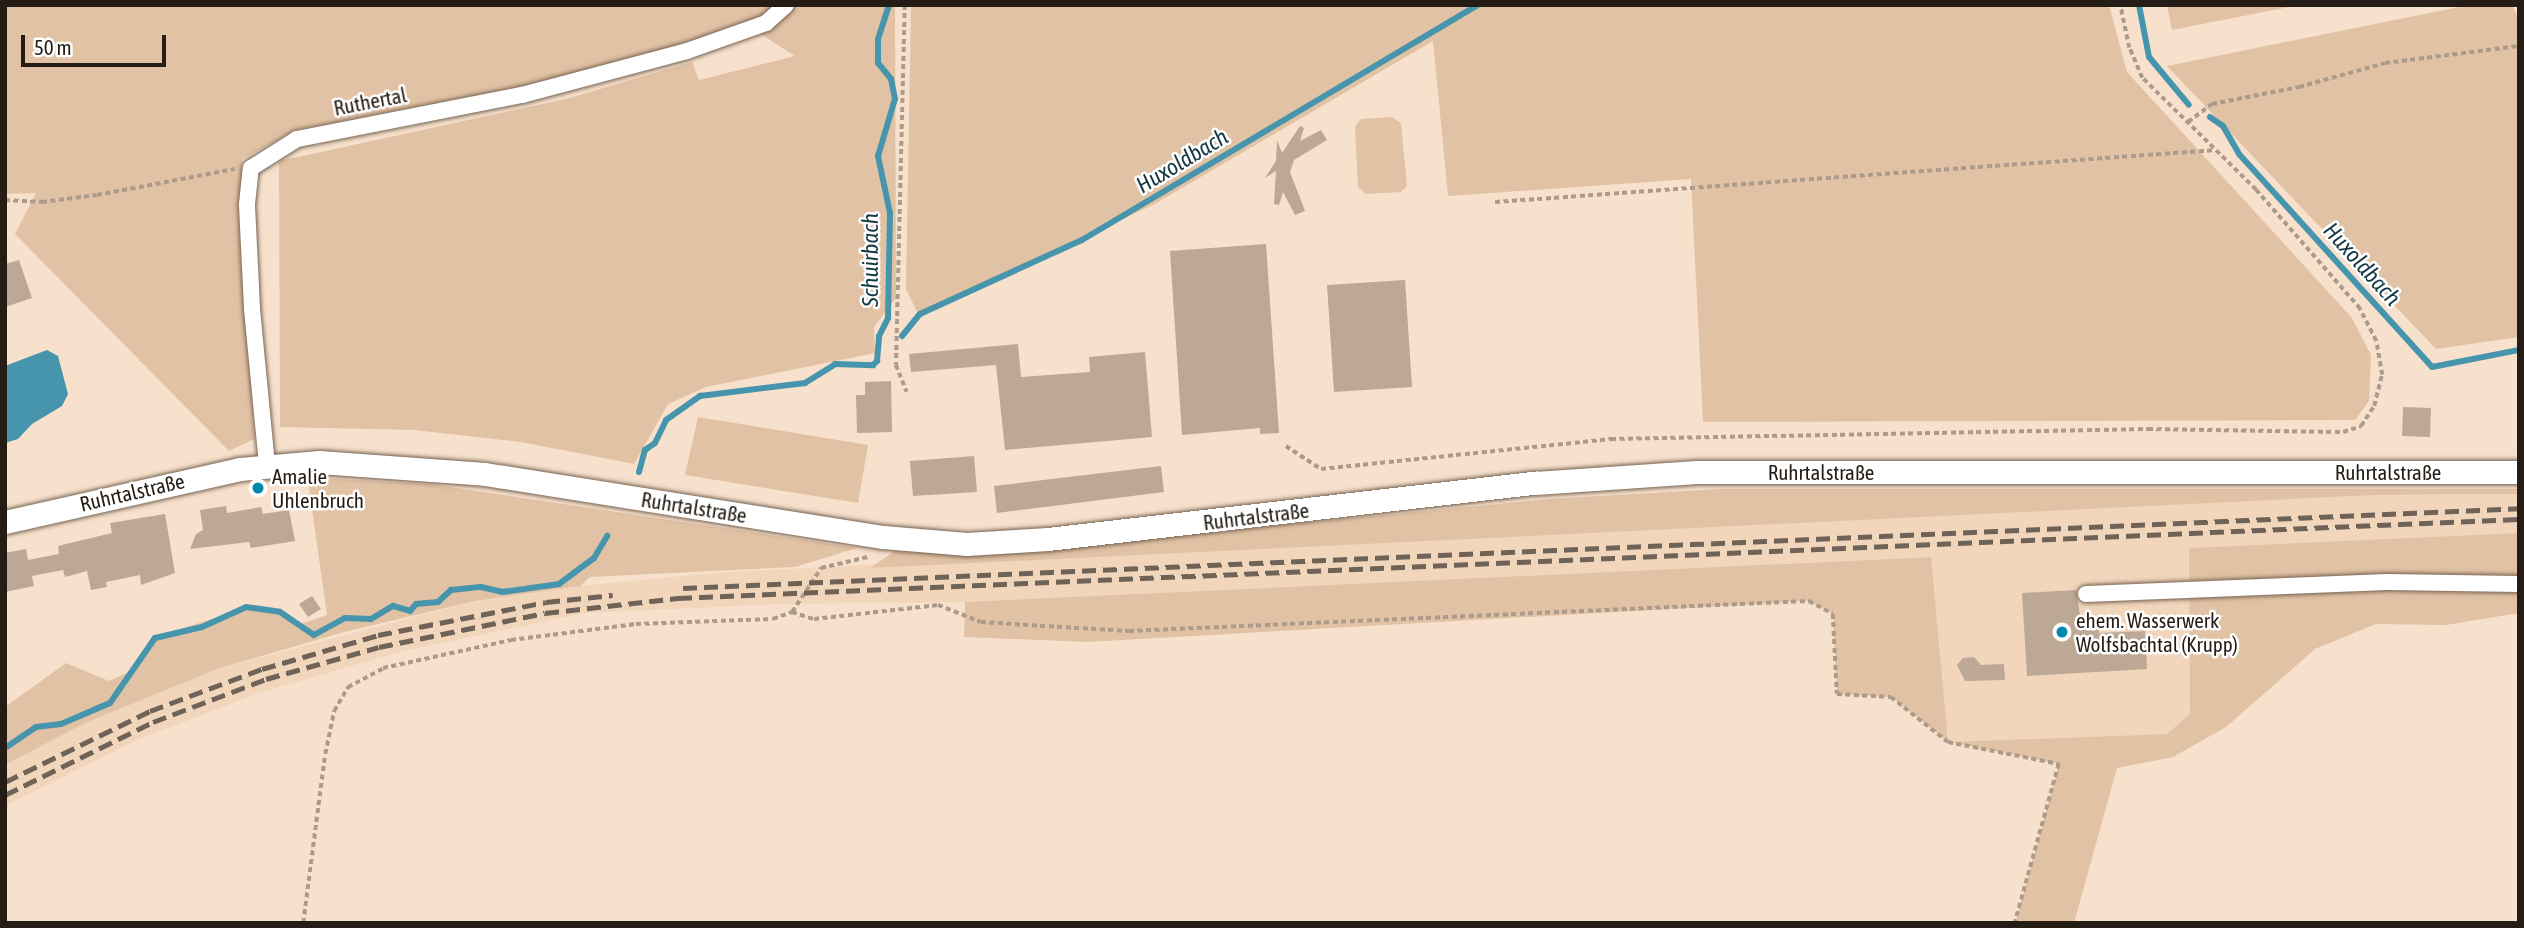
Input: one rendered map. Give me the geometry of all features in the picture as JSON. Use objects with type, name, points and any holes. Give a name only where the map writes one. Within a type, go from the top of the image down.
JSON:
[{"type":"main road","name":"Ruhrtalstraße","points":[[5,522],[267,465],[366,463],[485,474],[883,537],[967,544],[1048,540],[1535,483],[1697,472],[2519,472]]},
{"type":"street","name":"Ruthertal","points":[[251,168],[297,139],[522,95],[687,51],[766,23],[786,5]]},
{"type":"street","points":[[251,168],[247,204],[251,295],[267,465]]},
{"type":"street","points":[[2087,594],[2387,582],[2519,584]]},
{"type":"path","points":[[156,5],[242,5]]},
{"type":"path","points":[[386,5],[394,5]]},
{"type":"path","points":[[905,5],[896,365],[907,392]]},
{"type":"path","points":[[1286,446],[1321,469],[1611,439],[2148,429],[2343,432],[2361,426],[2374,406],[2382,375],[2376,341],[2360,309],[2216,150],[2142,78],[2129,48],[2120,5]]},
{"type":"path","points":[[2188,122],[2211,104],[2385,64],[2519,46]]},
{"type":"path","points":[[1495,202],[2216,150]]},
{"type":"path","points":[[5,200],[42,202],[97,195],[251,168]]},
{"type":"path","points":[[303,923],[325,754],[334,711],[348,687],[383,668],[511,640],[636,624],[773,619],[792,612],[821,568],[863,559],[877,551],[883,537]]},
{"type":"path","points":[[792,612],[814,619],[937,605],[981,622],[1129,631],[1810,601],[1833,614],[1838,694],[1891,697],[1948,742],[2059,764],[2015,923]]},
{"type":"shaded area","points":[[5,5],[895,5],[896,298],[874,327],[875,353],[706,387],[668,404],[634,464],[521,442],[414,430],[280,427],[279,161],[566,99],[692,62],[699,80],[795,56],[748,26],[555,80],[295,130],[242,159],[254,439],[229,451],[15,234],[36,193],[5,194]]},
{"type":"shaded area","points":[[911,5],[2109,5],[2127,72],[2352,318],[2371,355],[2369,401],[2355,420],[1703,422],[1691,179],[1448,196],[1433,41],[1153,205],[918,314],[906,289]]},
{"type":"shaded area","points":[[2167,5],[2300,5],[2172,30]]},
{"type":"shaded area","points":[[2469,5],[2512,5],[2519,20],[2519,337],[2436,349],[2167,66]]},
{"type":"shaded area","points":[[1392,117],[1401,123],[1407,186],[1401,192],[1366,194],[1358,187],[1355,126],[1361,119]]},
{"type":"shaded area","points":[[698,417],[868,445],[858,503],[685,475]]},
{"type":"shaded area","points":[[334,479],[429,484],[857,548],[795,567],[590,577],[580,586],[475,601],[344,632],[220,668],[85,723],[5,765],[5,707],[66,663],[109,681],[129,672],[151,638],[245,609],[278,608],[298,625],[327,615],[308,481]]},
{"type":"shaded area","points":[[1720,489],[2519,489],[2519,494],[2375,495],[870,568],[895,551],[982,554],[1550,499]]},
{"type":"shaded area","points":[[2519,494],[2519,533],[2189,548],[2190,714],[2168,734],[1948,742],[1930,557],[965,602],[779,604],[586,613],[403,651],[256,694],[135,741],[5,806],[5,765],[85,723],[220,668],[475,601],[580,586],[724,572],[1457,536],[2375,495]]},
{"type":"shaded area","points":[[2519,533],[2519,613],[2446,625],[2376,624],[2315,649],[2226,727],[2173,757],[2117,768],[2074,923],[2015,923],[2059,764],[1948,742],[2167,734],[2190,714],[2189,548]]},
{"type":"shaded area","points":[[1931,557],[1948,742],[1891,697],[1837,694],[1833,614],[1809,601],[1087,642],[964,637],[965,602]]},
{"type":"water","points":[[47,350],[58,356],[68,394],[62,406],[32,424],[18,439],[5,443],[5,366]]},
{"type":"building","points":[[1300,126],[1304,128],[1300,141],[1321,130],[1327,140],[1294,160],[1290,172],[1305,211],[1295,215],[1283,192],[1279,205],[1274,204],[1276,171],[1265,178],[1276,161],[1277,140],[1282,153]]},
{"type":"building","points":[[1266,244],[1279,433],[1260,434],[1260,428],[1182,435],[1170,251]]},
{"type":"building","points":[[19,260],[32,298],[5,307],[5,264]]},
{"type":"building","points":[[1405,280],[1412,387],[1334,392],[1327,285]]},
{"type":"building","points":[[1018,344],[1021,377],[1090,372],[1089,357],[1145,352],[1152,437],[1005,450],[996,365],[911,372],[909,354]]},
{"type":"building","points":[[891,381],[892,432],[857,433],[856,395],[865,395],[865,382]]},
{"type":"building","points":[[2403,407],[2431,408],[2430,437],[2402,436]]},
{"type":"building","points":[[974,456],[977,492],[913,496],[910,461]]},
{"type":"building","points":[[1161,466],[1164,492],[997,513],[994,486]]},
{"type":"building","points":[[226,506],[227,513],[261,507],[263,514],[289,510],[295,541],[251,548],[249,542],[190,549],[196,534],[203,530],[200,510]]},
{"type":"building","points":[[165,514],[175,573],[141,585],[140,575],[106,582],[107,587],[91,590],[87,571],[65,577],[63,570],[32,576],[34,586],[5,592],[5,553],[26,549],[28,560],[59,554],[58,546],[112,533],[110,523]]},
{"type":"building","name":"ehem. Wasserwerk Wolfsbachtal (Krupp)","points":[[2076,590],[2081,621],[2098,620],[2099,633],[2145,631],[2147,669],[2027,676],[2022,593]]},
{"type":"building","points":[[312,596],[321,609],[308,617],[299,604]]},
{"type":"building","points":[[1974,657],[1981,665],[2004,664],[2005,680],[1965,681],[1957,665],[1963,658]]},
{"type":"waterway","name":"Schuirbach","points":[[639,472],[645,450],[655,443],[666,420],[700,396],[805,383],[835,364],[873,365],[877,361],[879,336],[888,318],[890,213],[878,156],[895,99],[891,79],[878,63],[878,39],[889,5]]},
{"type":"waterway","name":"Huxoldbach","points":[[902,336],[920,314],[1082,240],[1477,5]]},
{"type":"waterway","name":"Huxoldbach","points":[[2139,5],[2149,57],[2189,105]]},
{"type":"waterway","name":"Huxoldbach","points":[[2210,117],[2223,126],[2239,154],[2432,367],[2519,350]]},
{"type":"waterway","name":"Schuirbach","points":[[5,748],[36,727],[61,724],[110,703],[155,638],[202,627],[246,607],[280,612],[314,635],[345,618],[371,619],[393,606],[410,611],[416,604],[438,602],[451,590],[481,587],[502,592],[559,584],[594,558],[607,536]]},
{"type":"railway","points":[[683,588],[2519,508]]},
{"type":"railway","points":[[5,795],[153,722],[266,679],[379,647],[545,613],[678,598],[2519,519]]},
{"type":"railway","points":[[5,782],[150,711],[262,669],[378,635],[546,602],[613,595]]},
{"type":"place","name":"Amalie Uhlenbruch","points":[[258,488]]},
{"type":"place","name":"ehem. Wasserwerk Wolfsbachtal (Krupp)","points":[[2062,632]]}]
